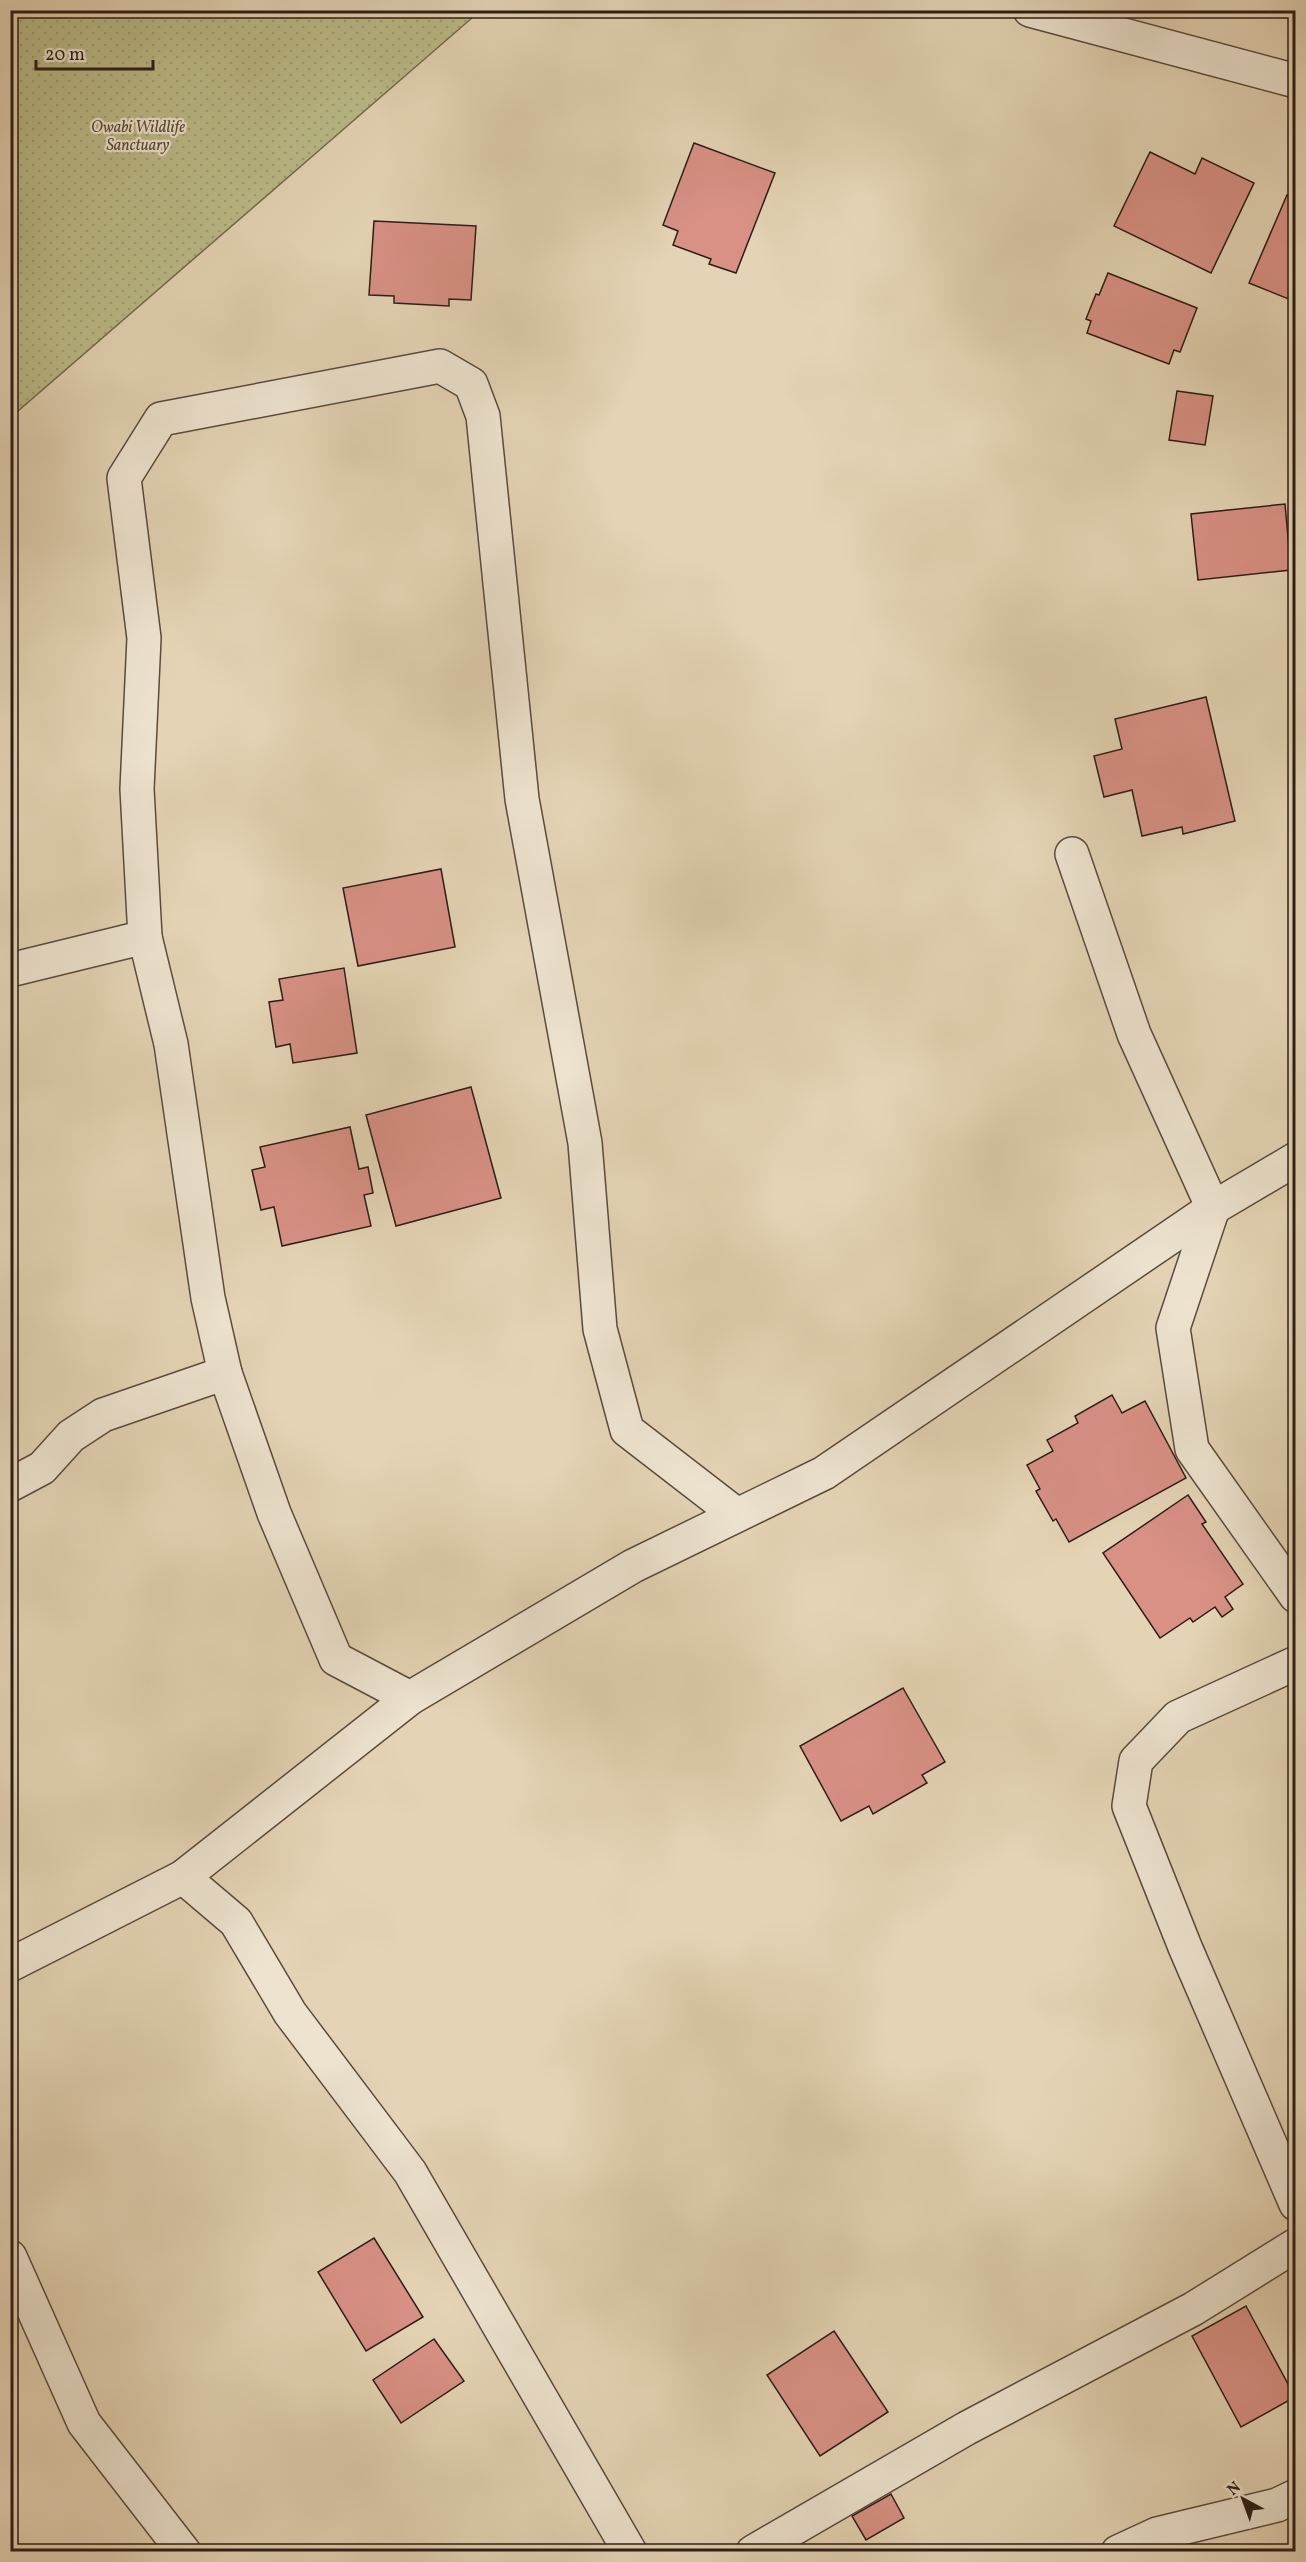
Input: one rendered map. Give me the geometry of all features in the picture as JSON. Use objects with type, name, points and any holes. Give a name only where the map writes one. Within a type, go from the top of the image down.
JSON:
[{"type":"street","points":[[1030,10],[1296,81]]},
{"type":"street","points":[[410,1698],[336,1659],[274,1513],[225,1373],[208,1298],[171,1044],[145,937],[137,789],[144,638],[124,478],[161,419],[440,366],[471,384],[483,416],[522,799],[585,1143],[600,1329],[627,1430],[736,1515]]},
{"type":"street","points":[[1072,854],[1134,1034],[1213,1208],[1173,1328],[1192,1449],[1296,1596]]},
{"type":"street","points":[[10,970],[145,937]]},
{"type":"street","points":[[10,1965],[183,1877],[410,1698],[633,1566],[824,1473],[1213,1208],[1296,1159]]},
{"type":"street","points":[[10,1485],[42,1468],[71,1436],[103,1415],[225,1373]]},
{"type":"street","points":[[1296,1663],[1178,1717],[1136,1761],[1129,1806],[1189,1958],[1296,2204]]},
{"type":"street","points":[[183,1877],[236,1922],[290,2013],[410,2172],[630,2552]]},
{"type":"street","points":[[753,2552],[967,2428],[1193,2309],[1296,2245]]},
{"type":"street","points":[[10,2257],[84,2423],[184,2552]]},
{"type":"street","points":[[1118,2552],[1157,2534],[1277,2505],[1296,2496]]},
{"type":"green space","name":"Owabi Wildlife Sanctuary","points":[[11,10],[480,10],[480,11],[11,417]]},
{"type":"building","points":[[694,143],[775,173],[736,273],[709,264],[711,259],[673,245],[678,231],[663,225]]},
{"type":"building","points":[[1150,152],[1195,174],[1202,158],[1254,183],[1211,273],[1114,226]]},
{"type":"building","points":[[1287,195],[1296,199],[1296,302],[1249,283]]},
{"type":"building","points":[[374,221],[476,226],[471,300],[449,299],[449,306],[394,303],[394,296],[369,295]]},
{"type":"building","points":[[1108,273],[1197,308],[1180,352],[1174,350],[1169,364],[1087,333],[1091,321],[1086,319]]},
{"type":"building","points":[[1177,391],[1213,396],[1205,445],[1169,440]]},
{"type":"building","points":[[1285,504],[1291,570],[1198,580],[1191,514]]},
{"type":"building","points":[[1206,697],[1235,821],[1183,834],[1182,827],[1142,836],[1132,790],[1104,797],[1094,756],[1122,749],[1115,719]]},
{"type":"building","points":[[441,869],[455,947],[358,966],[343,888]]},
{"type":"building","points":[[344,968],[357,1053],[293,1063],[290,1044],[276,1047],[269,1002],[283,1000],[279,979]]},
{"type":"building","points":[[471,1087],[501,1198],[396,1226],[366,1115]]},
{"type":"building","points":[[350,1127],[359,1169],[368,1167],[373,1193],[364,1195],[371,1226],[282,1246],[274,1207],[261,1210],[252,1170],[265,1167],[260,1147]]},
{"type":"building","points":[[1112,1395],[1122,1413],[1145,1401],[1186,1478],[1069,1542],[1056,1519],[1053,1521],[1036,1491],[1040,1489],[1027,1465],[1053,1451],[1047,1440],[1078,1423],[1075,1416]]},
{"type":"building","points":[[1188,1495],[1206,1522],[1202,1524],[1243,1584],[1225,1597],[1233,1609],[1222,1617],[1215,1607],[1193,1622],[1190,1618],[1160,1638],[1103,1553]]},
{"type":"building","points":[[903,1688],[945,1762],[922,1775],[927,1783],[873,1814],[869,1806],[841,1821],[800,1746]]},
{"type":"building","points":[[374,2238],[423,2317],[366,2351],[318,2272]]},
{"type":"building","points":[[1246,2306],[1295,2397],[1241,2427],[1192,2336]]},
{"type":"building","points":[[834,2331],[888,2412],[820,2456],[767,2375]]},
{"type":"building","points":[[434,2339],[464,2381],[401,2423],[373,2380]]},
{"type":"building","points":[[891,2494],[904,2518],[866,2540],[852,2516]]}]
